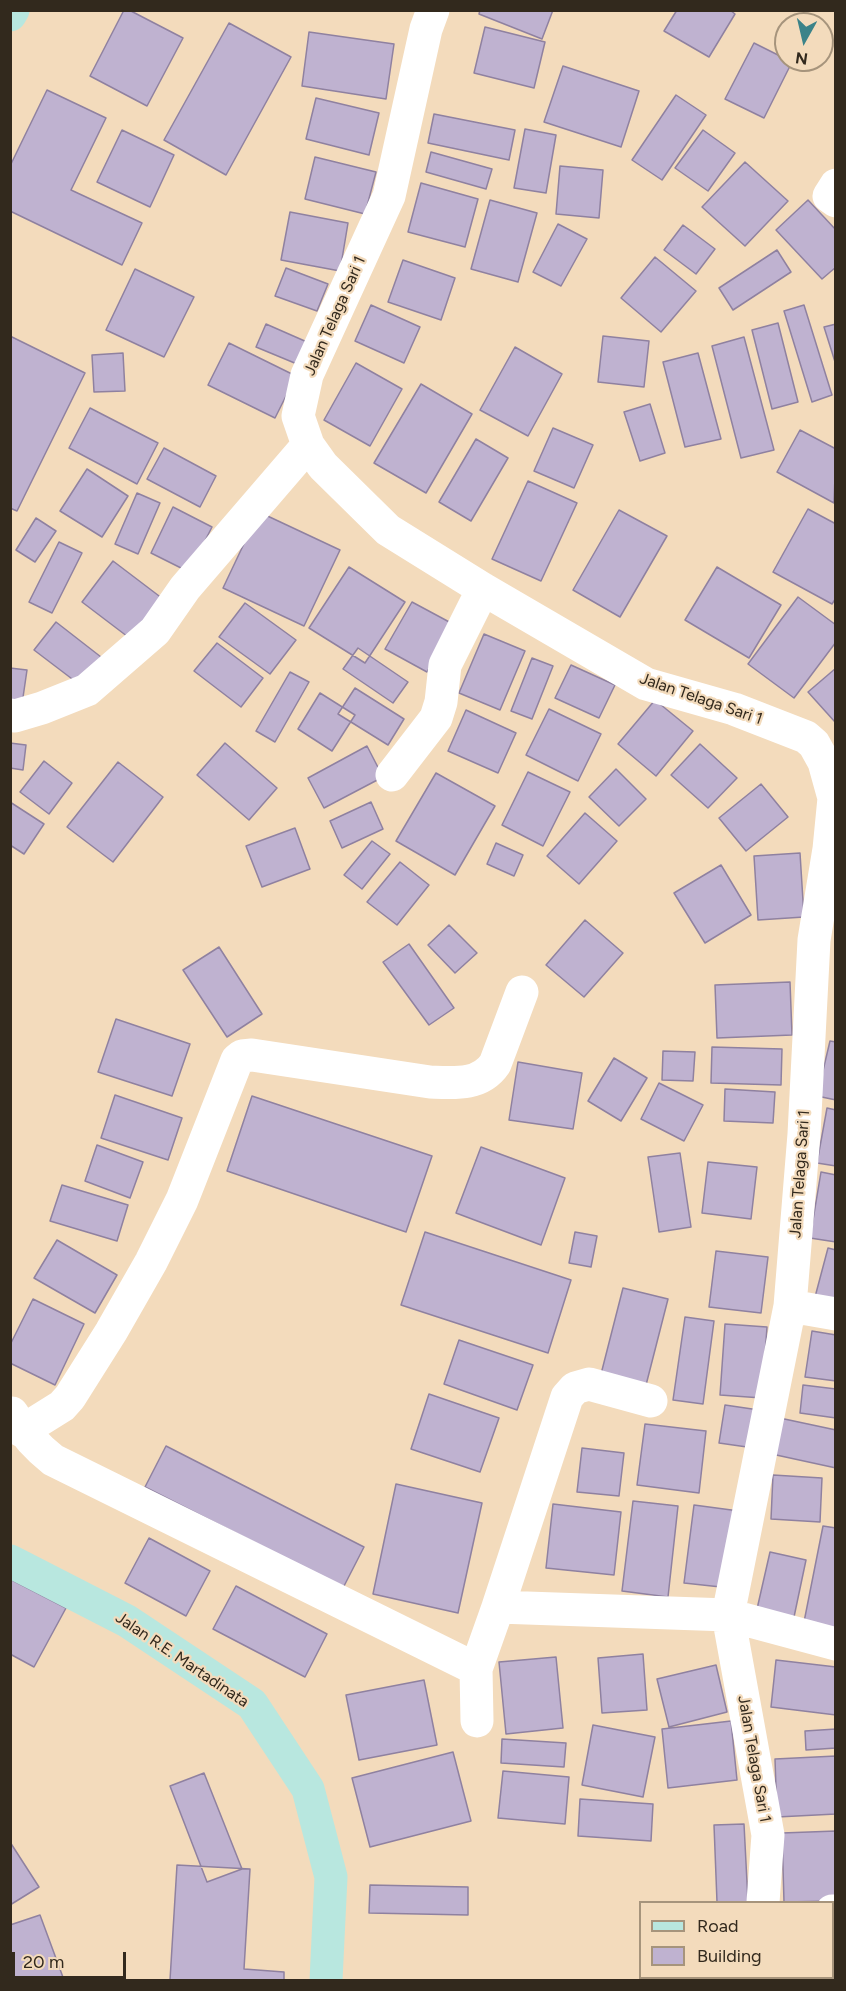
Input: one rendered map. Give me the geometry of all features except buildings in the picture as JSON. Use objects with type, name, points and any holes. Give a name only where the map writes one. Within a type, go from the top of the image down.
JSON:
[{"type":"street","points":[[10,15],[13,10]]},
{"type":"street","name":"Jalan Telaga Sari 1","points":[[433,10],[426,29],[389,196],[307,375],[298,416],[308,445],[323,466],[388,530],[483,589],[646,684],[734,708],[806,737],[814,744],[824,762],[834,798],[832,848],[814,940],[804,1134],[790,1306],[728,1616],[768,1835],[763,1901]]},
{"type":"street","points":[[836,185],[829,196],[836,201]]},
{"type":"street","points":[[10,715],[15,716],[42,708],[87,690],[155,631],[185,588],[308,445]]},
{"type":"street","points":[[392,776],[436,718],[441,702],[445,665],[483,589]]},
{"type":"street","points":[[476,1669],[53,1460],[40,1450],[16,1421],[62,1406],[111,1332],[151,1262],[182,1200],[237,1060],[242,1056],[252,1055],[430,1083],[458,1083],[480,1079],[495,1064],[522,992]]},
{"type":"street","points":[[790,1306],[836,1314]]},
{"type":"street","points":[[477,1721],[476,1669],[567,1397],[576,1388],[589,1384],[651,1401]]},
{"type":"street","name":"Jalan R.E. Martadinata","points":[[10,1561],[127,1621],[252,1704],[308,1789],[331,1878],[326,1980]]},
{"type":"street","points":[[498,1607],[728,1616],[836,1644]]}]
